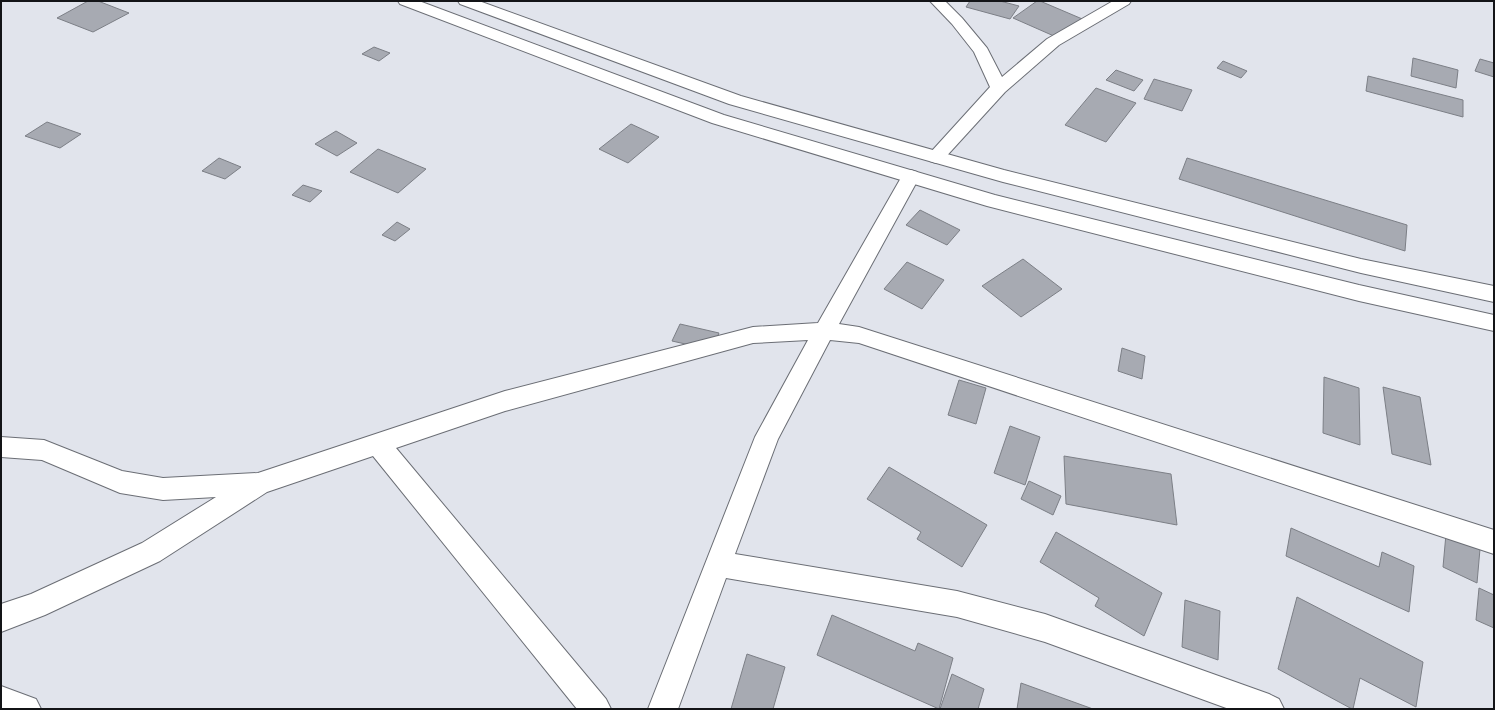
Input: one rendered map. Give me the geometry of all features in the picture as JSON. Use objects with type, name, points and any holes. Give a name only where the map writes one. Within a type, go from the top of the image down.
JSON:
[{"type":"street","points":[[405,1],[718,119],[1001,202],[1359,294],[1494,323]]},
{"type":"street","points":[[465,1],[735,100],[1003,176],[1360,266],[1494,294]]},
{"type":"street","points":[[937,1],[957,21],[981,51],[999,88]]},
{"type":"street","points":[[936,157],[999,88],[1053,42],[1124,1]]},
{"type":"street","points":[[663,709],[720,564],[767,437],[824,331],[911,176]]},
{"type":"street","points":[[1,618],[35,606],[151,552],[258,484],[505,401],[753,335],[824,331],[859,336],[1494,542]]},
{"type":"street","points":[[378,444],[596,709]]},
{"type":"street","points":[[1,447],[44,450],[120,482],[163,489],[258,484]]},
{"type":"street","points":[[720,564],[957,604],[1045,628],[1269,709]]},
{"type":"street","points":[[1,701],[26,709]]},
{"type":"building","points":[[88,1],[98,1],[129,13],[93,32],[57,18]]},
{"type":"building","points":[[970,1],[1000,1],[1019,6],[1010,19],[966,7]]},
{"type":"building","points":[[1037,1],[1087,21],[1063,40],[1013,18]]},
{"type":"building","points":[[374,47],[390,53],[379,61],[362,54]]},
{"type":"building","points":[[1413,58],[1458,70],[1456,88],[1411,76]]},
{"type":"building","points":[[1480,59],[1494,63],[1494,77],[1475,71]]},
{"type":"building","points":[[1223,61],[1247,71],[1241,78],[1217,68]]},
{"type":"building","points":[[1116,70],[1143,80],[1134,91],[1106,80]]},
{"type":"building","points":[[1368,76],[1463,100],[1463,117],[1366,91]]},
{"type":"building","points":[[1154,79],[1192,90],[1182,111],[1144,99]]},
{"type":"building","points":[[1096,88],[1136,103],[1106,142],[1065,125]]},
{"type":"building","points":[[47,122],[81,134],[60,148],[25,136]]},
{"type":"building","points":[[631,124],[659,137],[628,163],[599,149]]},
{"type":"building","points":[[336,131],[357,143],[337,156],[315,144]]},
{"type":"building","points":[[378,149],[426,169],[398,193],[350,172]]},
{"type":"building","points":[[219,158],[241,167],[225,179],[202,171]]},
{"type":"building","points":[[1187,158],[1407,225],[1405,251],[1179,179]]},
{"type":"building","points":[[303,185],[322,191],[310,202],[292,195]]},
{"type":"building","points":[[920,210],[960,230],[947,245],[906,225]]},
{"type":"building","points":[[397,222],[410,229],[395,241],[382,235]]},
{"type":"building","points":[[1023,259],[1062,289],[1021,317],[982,286]]},
{"type":"building","points":[[907,262],[944,280],[922,309],[884,289]]},
{"type":"building","points":[[680,324],[719,333],[712,350],[672,341]]},
{"type":"building","points":[[1122,348],[1145,356],[1142,379],[1118,371]]},
{"type":"building","points":[[1324,377],[1359,388],[1360,445],[1323,433]]},
{"type":"building","points":[[959,380],[986,388],[976,424],[948,415]]},
{"type":"building","points":[[1383,387],[1420,397],[1431,465],[1392,454]]},
{"type":"building","points":[[1010,426],[1040,437],[1025,485],[994,473]]},
{"type":"building","points":[[1064,456],[1171,474],[1177,525],[1066,504]]},
{"type":"building","points":[[889,467],[987,525],[962,567],[917,539],[921,532],[867,499]]},
{"type":"building","points":[[1029,481],[1061,496],[1053,515],[1021,499]]},
{"type":"building","points":[[1291,528],[1379,567],[1382,552],[1414,566],[1409,612],[1286,556]]},
{"type":"building","points":[[1056,532],[1162,593],[1144,636],[1095,606],[1099,598],[1040,562]]},
{"type":"building","points":[[1446,534],[1480,549],[1477,583],[1443,567]]},
{"type":"building","points":[[1479,588],[1494,595],[1494,628],[1476,620]]},
{"type":"building","points":[[1297,597],[1423,662],[1416,707],[1360,678],[1352,709],[1278,669]]},
{"type":"building","points":[[1185,600],[1220,611],[1218,660],[1182,647]]},
{"type":"building","points":[[832,615],[915,651],[918,643],[953,658],[939,709],[817,655]]},
{"type":"building","points":[[747,654],[785,667],[773,709],[731,709]]},
{"type":"building","points":[[952,674],[984,689],[978,709],[940,709]]},
{"type":"building","points":[[1021,683],[1093,709],[1017,709]]}]
